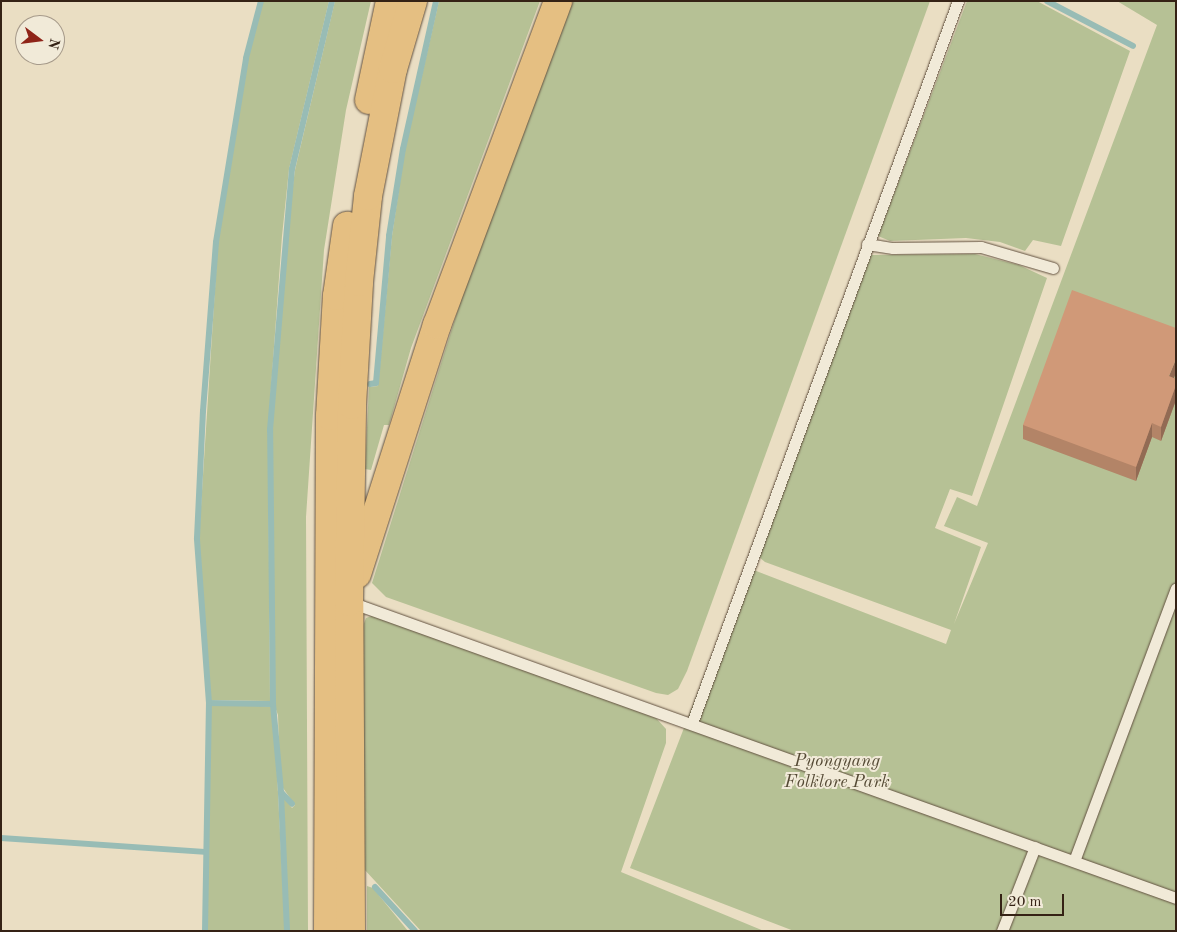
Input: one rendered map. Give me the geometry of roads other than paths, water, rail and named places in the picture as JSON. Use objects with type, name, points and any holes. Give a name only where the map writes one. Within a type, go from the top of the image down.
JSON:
[{"type":"highway","points":[[328,931],[330,416],[337,296],[376,59],[390,1]]},
{"type":"highway","points":[[351,931],[349,602],[352,404],[361,263],[368,196],[393,69],[413,1]]},
{"type":"highway","points":[[349,602],[437,325],[558,1]]},
{"type":"lane","points":[[692,723],[958,1]]},
{"type":"lane","points":[[867,244],[893,248],[980,247],[1053,268]]},
{"type":"lane","points":[[1074,861],[1176,588]]},
{"type":"lane","points":[[349,602],[692,723],[1176,898]]},
{"type":"lane","points":[[1002,931],[1035,847]]},
{"type":"waterway","points":[[205,931],[209,703],[197,538],[203,411],[216,242],[246,58],[261,1]]},
{"type":"waterway","points":[[287,931],[281,792],[273,704],[270,430],[292,169],[332,1]]},
{"type":"waterway","points":[[370,384],[376,383],[389,236],[403,149],[436,1]]},
{"type":"waterway","points":[[1047,1],[1133,46]]},
{"type":"waterway","points":[[209,703],[273,704]]},
{"type":"waterway","points":[[281,792],[292,804]]},
{"type":"waterway","points":[[1,838],[205,852]]},
{"type":"waterway","points":[[375,887],[415,931]]},
{"type":"park label","name":"Pyongyang Folklore Park","points":[[837,772]]}]
